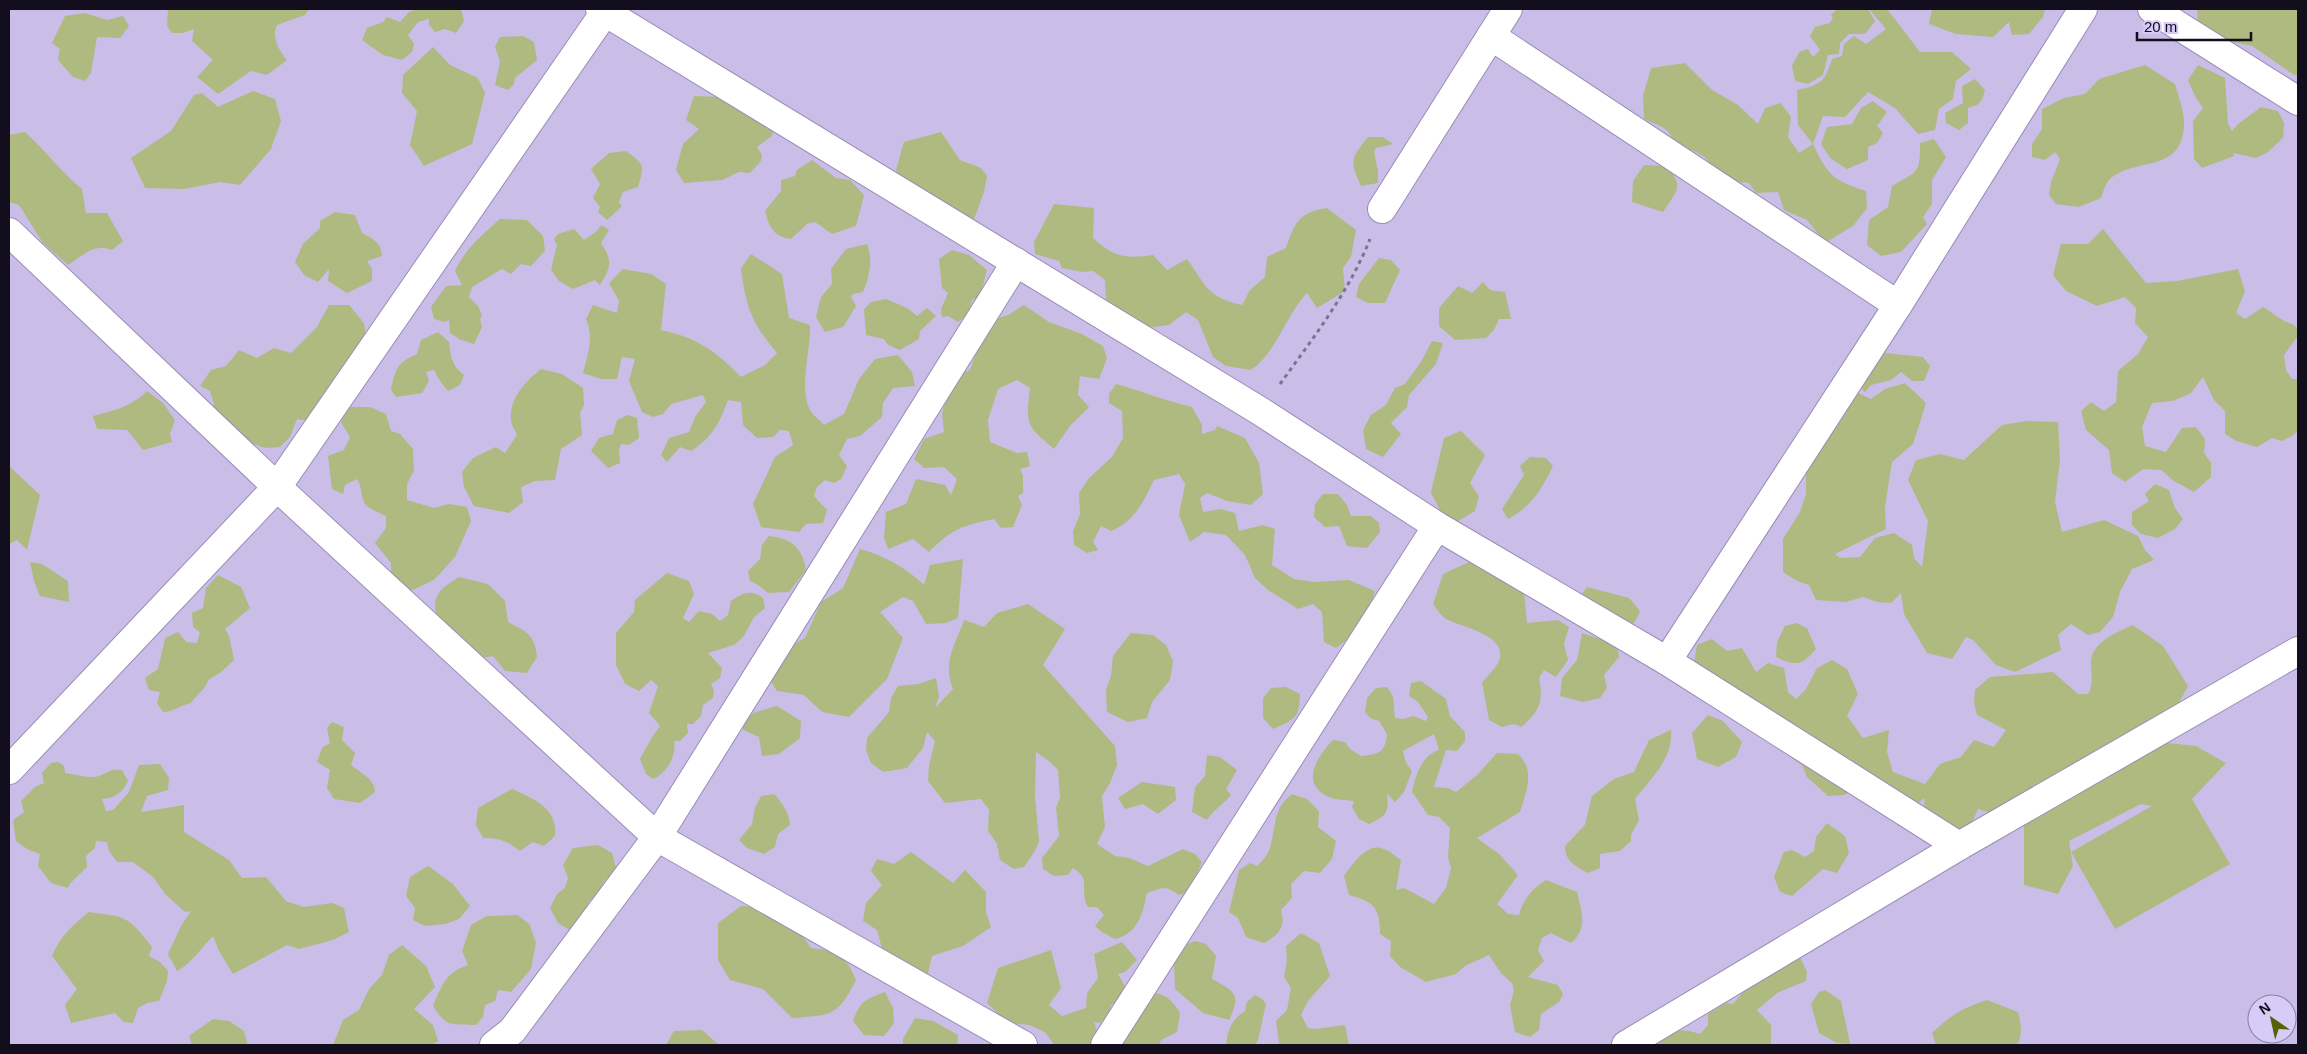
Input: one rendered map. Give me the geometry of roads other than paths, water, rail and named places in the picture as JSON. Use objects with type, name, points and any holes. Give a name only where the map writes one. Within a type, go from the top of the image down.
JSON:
[{"type":"street","points":[[1382,209],[1508,9]]},
{"type":"street","points":[[1667,661],[1898,305],[2083,9]]},
{"type":"street","points":[[2152,9],[2298,101]]},
{"type":"street","points":[[9,770],[277,486],[602,10],[1260,411],[1437,526],[1667,661],[1959,846]]},
{"type":"street","points":[[1491,36],[1898,305]]},
{"type":"street","points":[[9,232],[277,486],[657,837],[1023,1045]]},
{"type":"street","points":[[509,1041],[657,837],[1016,262]]},
{"type":"street","points":[[1105,1045],[1437,526]]},
{"type":"street","points":[[1626,1045],[1959,846],[2298,650]]}]
